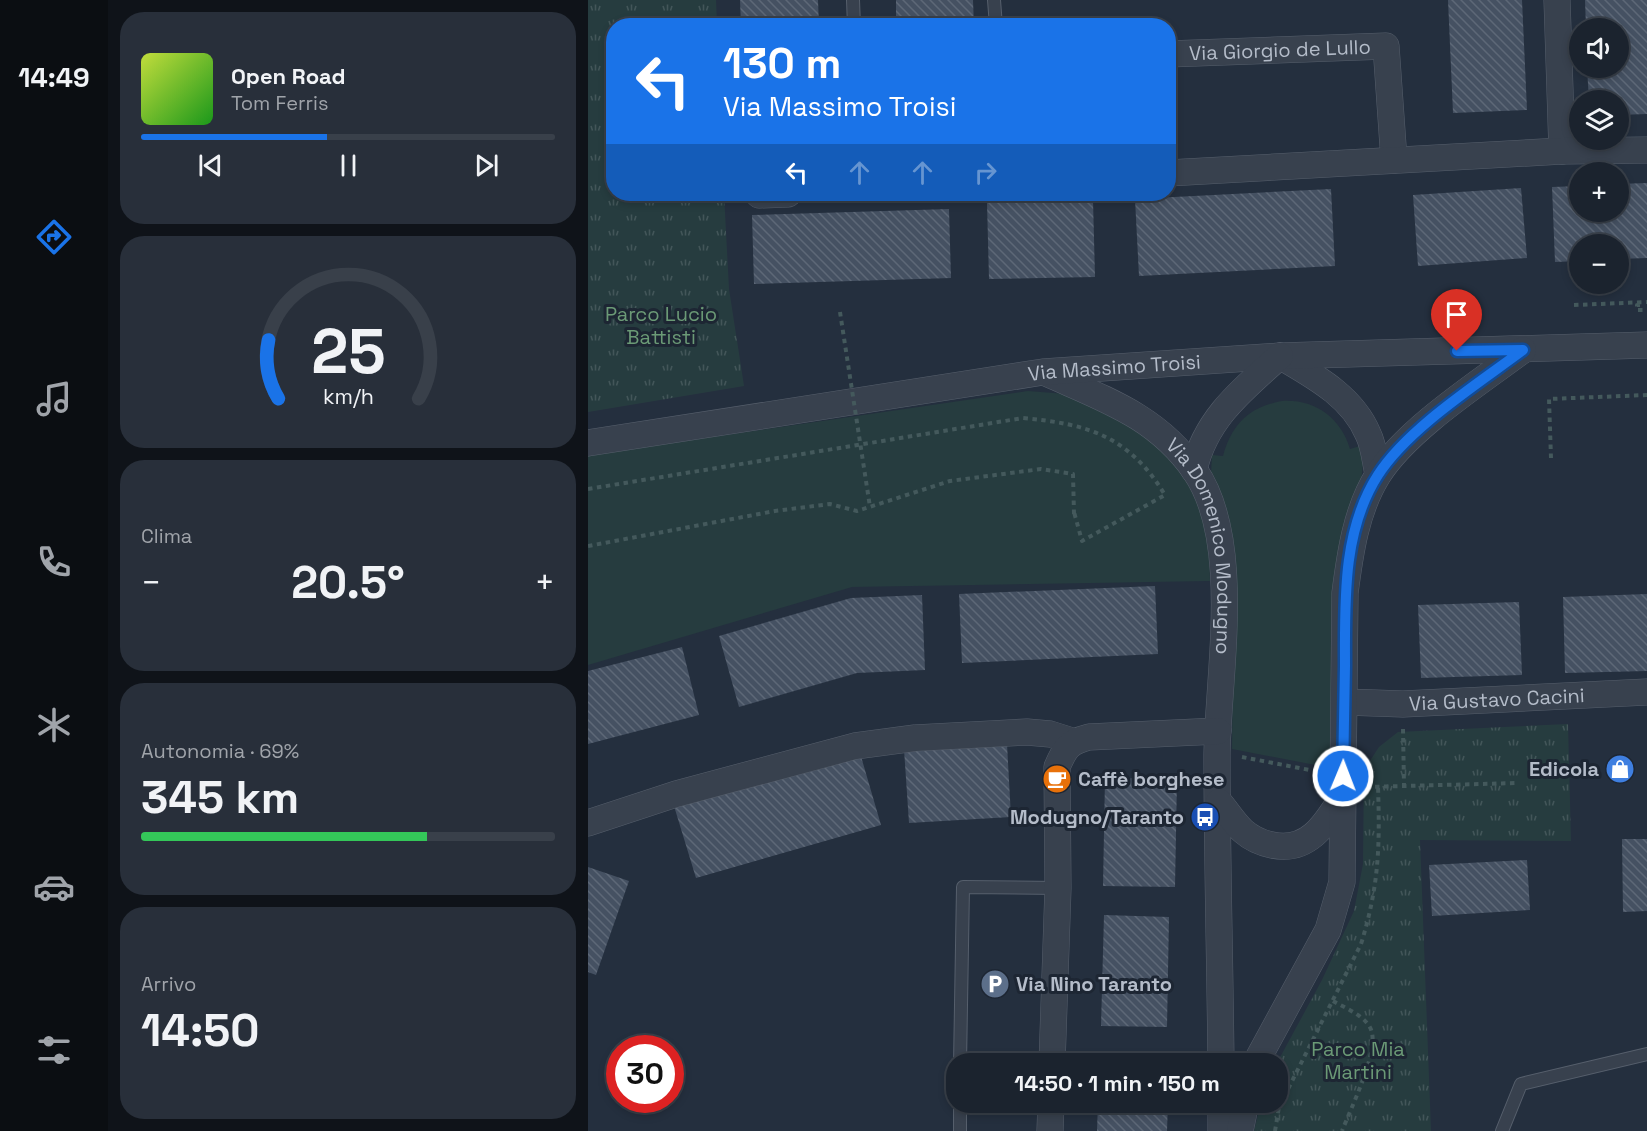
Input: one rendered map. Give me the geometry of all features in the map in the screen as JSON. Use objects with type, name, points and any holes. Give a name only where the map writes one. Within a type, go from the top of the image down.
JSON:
[{"type":"street","points":[[1557,0],[1562,151]]},
{"type":"street","name":"Via Giorgio de Lullo","points":[[1176,54],[1386,46],[1395,160]]},
{"type":"street","points":[[1176,173],[1562,151],[1647,150]]},
{"type":"street","name":"Via Massimo Troisi","points":[[588,443],[1043,372],[1280,356],[1647,345]]},
{"type":"street","points":[[1261,1053],[1328,930],[1342,882],[1345,593],[1350,553],[1363,507],[1378,474],[1407,441],[1523,350]]},
{"type":"street","points":[[1194,470],[1198,453],[1213,423],[1235,396],[1280,356],[1320,380],[1359,416],[1369,436],[1378,474]]},
{"type":"street","name":"Via Domenico Modugno","points":[[1043,372],[1151,423],[1194,470],[1207,492],[1216,523],[1224,573],[1218,731],[1221,1053]]},
{"type":"street","name":"Via Gustavo Cacini","points":[[1345,702],[1403,704],[1647,692]]},
{"type":"street","points":[[588,823],[676,794],[855,746],[915,738],[1027,732],[1050,734],[1072,741],[1089,737],[1218,731]]},
{"type":"street","points":[[1052,1053],[1058,888],[1057,767],[1064,749],[1072,741]]},
{"type":"street","points":[[1219,802],[1243,832],[1262,843],[1279,847],[1298,845],[1313,837],[1325,825],[1343,796]]},
{"type":"street","points":[[1050,1131],[1051,1113]]},
{"type":"street","points":[[1221,1113],[1221,1131]]},
{"type":"street","points":[[1240,1131],[1244,1113]]},
{"type":"lane","points":[[853,0],[854,18]]},
{"type":"lane","points":[[994,0],[995,18]]},
{"type":"lane","points":[[960,1053],[963,887],[1058,888]]},
{"type":"lane","points":[[1502,1131],[1521,1084],[1647,1054]]},
{"type":"lane","points":[[960,1113],[960,1131]]},
{"type":"path","points":[[1574,304],[1647,303]]},
{"type":"path","points":[[1647,303],[1637,305],[1637,310],[1647,310]]},
{"type":"path","points":[[840,312],[870,507]]},
{"type":"path","points":[[1551,458],[1549,399],[1647,395]]},
{"type":"path","points":[[588,489],[1023,418],[1067,423],[1104,435],[1133,455],[1153,475],[1166,495],[1082,540],[1074,512]]},
{"type":"path","points":[[588,546],[775,511],[830,504],[857,511],[950,481],[1041,469],[1073,474],[1074,518]]},
{"type":"path","points":[[1403,704],[1404,786]]},
{"type":"path","points":[[1333,1001],[1367,1023],[1372,1032],[1371,1051],[1342,1131]]},
{"type":"green space","name":"Parco Lucio Battisti","points":[[588,0],[716,0],[717,18],[606,18],[606,201],[724,201],[729,289],[744,386],[588,412]]},
{"type":"green space","points":[[1028,391],[1066,394],[1091,402],[1166,450],[1193,490],[1209,534],[1210,581],[852,587],[588,665],[588,455]]},
{"type":"green space","points":[[1282,401],[1294,401],[1316,407],[1340,428],[1350,449],[1360,446],[1364,454],[1331,768],[1232,749],[1234,551],[1226,516],[1211,474],[1212,455],[1223,456],[1231,435],[1243,419],[1260,408]]},
{"type":"green space","name":"Parco Mia Martini","points":[[1568,724],[1571,841],[1420,840],[1431,1131],[1254,1131],[1258,1113],[1288,1113],[1288,1053],[1282,1053],[1322,980],[1354,911],[1363,864],[1364,770],[1379,747],[1398,732]]},
{"type":"building","points":[[740,0],[818,0],[819,18],[741,18]]},
{"type":"building","points":[[896,0],[973,0],[974,18],[896,18]]},
{"type":"building","points":[[1448,0],[1522,0],[1527,110],[1453,113]]},
{"type":"building","points":[[1585,0],[1647,0],[1647,114],[1629,115],[1629,90],[1588,90],[1588,78],[1629,78],[1629,18],[1586,18]]},
{"type":"building","points":[[1647,183],[1647,258],[1629,259],[1629,234],[1569,234],[1569,261],[1555,262],[1552,187],[1569,186],[1569,222],[1629,222],[1629,184]]},
{"type":"building","points":[[1521,188],[1527,258],[1418,266],[1413,195]]},
{"type":"building","points":[[1331,189],[1335,266],[1139,276],[1135,201],[1176,201],[1176,197]]},
{"type":"building","points":[[1093,201],[1095,277],[989,279],[987,203]]},
{"type":"building","points":[[949,209],[951,278],[754,284],[752,215]]},
{"type":"building","points":[[1155,586],[1158,654],[962,663],[959,594]]},
{"type":"building","points":[[1647,594],[1647,671],[1565,673],[1563,597]]},
{"type":"building","points":[[922,595],[925,670],[857,673],[739,707],[719,636],[851,598]]},
{"type":"building","points":[[1519,602],[1522,675],[1421,678],[1418,605]]},
{"type":"building","points":[[682,647],[699,715],[588,744],[588,671]]},
{"type":"building","points":[[1007,744],[1011,817],[909,823],[904,749]]},
{"type":"building","points":[[860,753],[881,825],[696,878],[674,806]]},
{"type":"building","points":[[1614,756],[1627,756],[1627,778],[1614,778]]},
{"type":"building","points":[[1105,778],[1177,779],[1175,887],[1103,886]]},
{"type":"building","points":[[1622,839],[1647,839],[1647,911],[1623,912]]},
{"type":"building","points":[[1527,860],[1530,910],[1432,916],[1429,865]]},
{"type":"building","points":[[588,867],[629,881],[596,975],[588,972]]},
{"type":"building","points":[[1104,915],[1169,917],[1167,1027],[1101,1026]]},
{"type":"building","points":[[1098,1113],[1168,1113],[1167,1131],[1097,1131]]},
{"type":"place","name":"Edicola","points":[[1620,769]]},
{"type":"place","name":"Caffè borghese","points":[[1057,779]]},
{"type":"place","name":"Modugno/Taranto","points":[[1205,817]]},
{"type":"place","name":"Via Nino Taranto","points":[[995,984]]},
{"type":"route","points":[[1343,776],[1345,593],[1350,553],[1363,507],[1378,474],[1407,441],[1460,397],[1523,350],[1457,351]]}]
